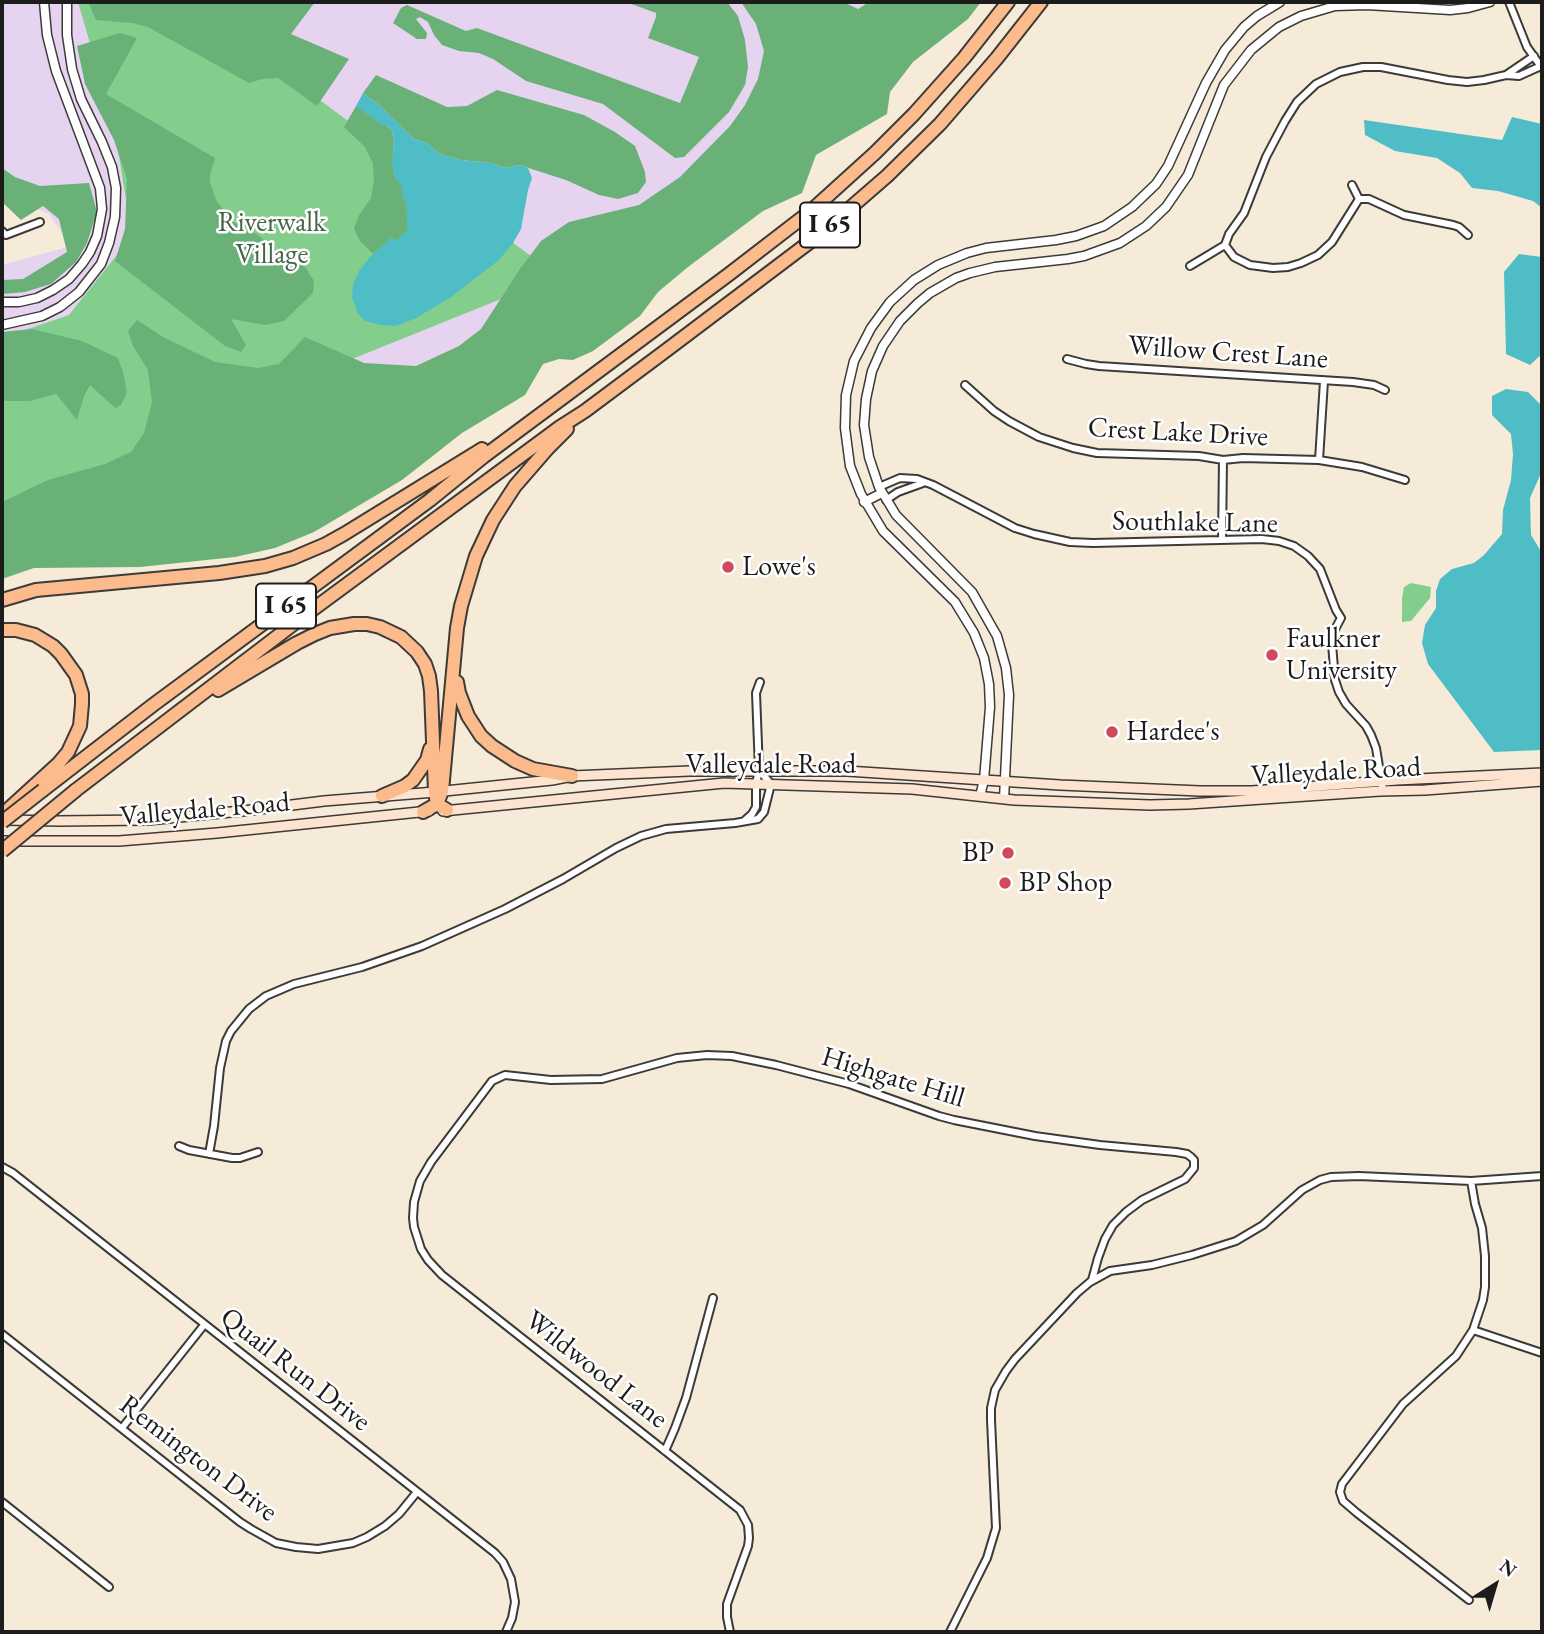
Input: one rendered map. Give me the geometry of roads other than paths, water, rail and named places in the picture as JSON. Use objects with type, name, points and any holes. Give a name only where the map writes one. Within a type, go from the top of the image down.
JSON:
[{"type":"highway","name":"I 65","points":[[2,819],[37,788],[430,500],[528,423],[778,237],[875,153],[930,97],[1008,2]]},
{"type":"highway","name":"I 65","points":[[2,851],[76,790],[304,616],[788,259],[914,151],[972,89],[1041,2]]},
{"type":"highway","points":[[423,812],[440,799],[457,628],[471,572],[485,536],[503,503],[523,475],[584,411]]},
{"type":"highway","points":[[2,600],[36,590],[219,573],[265,566],[293,558],[344,534],[528,423]]},
{"type":"highway","points":[[195,699],[234,681],[315,634],[342,626],[367,624],[380,627],[401,637],[425,664],[431,691],[432,742],[440,799]]},
{"type":"highway","points":[[2,630],[35,635],[53,646],[76,675],[82,694],[80,726],[72,745],[37,788]]},
{"type":"highway","points":[[454,672],[468,716],[481,736],[492,746],[533,769],[572,776]]},
{"type":"highway","points":[[382,796],[413,780],[427,761],[432,742]]},
{"type":"main road","name":"Valleydale Road","points":[[440,799],[572,776],[677,771],[847,771],[1200,791],[1382,786],[1437,789],[1542,781]]},
{"type":"main road","name":"Valleydale Road","points":[[2,819],[148,820],[382,796],[440,799],[724,783],[912,789],[1004,799],[1125,805],[1189,804],[1542,773]]},
{"type":"main road","name":"Valleydale Road","points":[[2,841],[119,841],[423,812]]},
{"type":"street","points":[[2,302],[37,298],[69,279],[90,253],[101,220],[100,188],[56,71],[47,34],[44,2]]},
{"type":"street","points":[[2,325],[42,316],[60,307],[79,292],[101,264],[114,224],[117,198],[113,170],[74,79],[67,35],[67,2]]},
{"type":"street","points":[[980,796],[984,780],[990,696],[984,658],[974,633],[956,602],[891,540],[864,502],[855,481],[845,428],[845,403],[855,361],[882,312],[914,280],[949,259],[986,248],[1076,236],[1104,226],[1132,207],[1156,184],[1168,166],[1206,83],[1225,50],[1244,27],[1280,2]]},
{"type":"street","points":[[1004,799],[1008,680],[997,636],[972,592],[896,515],[882,493],[869,457],[864,412],[872,371],[883,346],[900,321],[918,303],[943,285],[970,272],[1068,260],[1121,243],[1138,232],[1167,207],[1188,175],[1218,95],[1235,69],[1260,41],[1291,21],[1335,6],[1367,5],[1450,10],[1490,2]]},
{"type":"street","points":[[1190,266],[1225,245],[1229,234],[1244,213],[1266,157],[1285,121],[1297,102],[1316,84],[1340,72],[1374,66],[1460,82],[1506,75],[1519,76],[1542,67],[1520,31],[1509,2]]},
{"type":"street","points":[[1506,75],[1534,56]]},
{"type":"street","points":[[1352,185],[1359,199]]},
{"type":"street","points":[[1225,245],[1234,257],[1250,265],[1273,268],[1301,263],[1332,242],[1359,199]]},
{"type":"street","points":[[1359,199],[1369,199],[1404,215],[1453,225],[1468,235]]},
{"type":"street","points":[[2,231],[6,235],[40,222]]},
{"type":"street","name":"Willow Crest Lane","points":[[1067,359],[1086,365],[1367,384],[1385,390]]},
{"type":"street","points":[[1319,460],[1324,381]]},
{"type":"street","name":"Crest Lake Drive","points":[[965,385],[994,411],[1039,437],[1097,453],[1199,456],[1223,460],[1319,460],[1362,467],[1405,480]]},
{"type":"street","points":[[1222,540],[1223,460]]},
{"type":"street","name":"Southlake Lane","points":[[882,493],[900,478],[910,478],[947,492],[1000,521],[1051,539],[1093,543],[1262,539],[1294,546],[1320,569],[1341,618],[1334,631],[1332,643],[1335,680],[1346,704],[1371,734],[1382,786]]},
{"type":"street","points":[[864,502],[882,493],[898,492],[925,483]]},
{"type":"street","points":[[743,821],[756,807],[759,770],[756,693],[760,682]]},
{"type":"street","points":[[209,1153],[226,1041],[249,1009],[266,996],[294,984],[362,967],[422,946],[505,909],[641,836],[666,829],[752,821],[761,817],[771,784],[759,770]]},
{"type":"street","name":"Highgate Hill","points":[[445,1143],[492,1082],[505,1075],[551,1080],[590,1080],[677,1058],[720,1055],[746,1058],[849,1084],[954,1120],[1035,1136],[1176,1152],[1191,1157],[1194,1160],[1194,1168],[1185,1179],[1142,1200],[1113,1225],[1105,1238],[1092,1280]]},
{"type":"street","name":"Wildwood Lane","points":[[445,1143],[426,1169],[414,1202],[414,1227],[421,1249],[442,1275],[735,1505],[745,1517],[748,1525],[748,1546],[727,1604],[730,1632]]},
{"type":"street","points":[[179,1146],[232,1158],[258,1152]]},
{"type":"street","name":"Quail Run Drive","points":[[2,1167],[495,1553],[511,1579],[515,1602],[506,1632]]},
{"type":"street","points":[[950,1632],[987,1558],[995,1534],[996,1508],[990,1420],[995,1390],[1015,1359],[1092,1280],[1110,1271],[1152,1265],[1236,1241],[1263,1225],[1301,1190],[1331,1177],[1471,1181],[1542,1176]]},
{"type":"street","points":[[1469,1600],[1357,1513],[1343,1501],[1340,1492],[1342,1484],[1403,1404],[1456,1356],[1473,1330],[1485,1287],[1485,1256],[1482,1228],[1471,1181]]},
{"type":"street","points":[[665,1451],[686,1398],[713,1297]]},
{"type":"street","points":[[122,1428],[204,1325]]},
{"type":"street","points":[[1473,1330],[1542,1353]]},
{"type":"street","name":"Remington Drive","points":[[2,1334],[251,1529],[276,1543],[307,1549],[331,1548],[353,1543],[391,1521],[417,1492]]},
{"type":"street","points":[[2,1502],[109,1587]]},
{"type":"water","points":[[363,93],[414,139],[427,143],[439,154],[506,168],[519,165],[528,168],[532,178],[521,229],[499,260],[451,297],[416,318],[396,326],[365,321],[358,314],[352,297],[353,285],[359,271],[369,258],[391,238],[397,240],[408,230],[402,186],[395,177],[392,162],[392,131],[356,106]]},
{"type":"water","points":[[1512,117],[1542,124],[1542,208],[1533,201],[1498,191],[1472,188],[1460,173],[1437,158],[1395,151],[1365,135],[1364,120],[1502,140]]},
{"type":"water","points":[[1519,254],[1542,257],[1542,354],[1530,365],[1506,354],[1504,272]]},
{"type":"water","points":[[1506,389],[1528,392],[1542,406],[1542,471],[1530,498],[1531,535],[1542,553],[1542,750],[1494,752],[1428,664],[1422,643],[1425,625],[1436,608],[1436,591],[1440,579],[1452,569],[1474,563],[1502,534],[1503,510],[1511,480],[1513,454],[1511,434],[1492,415],[1492,396]]},
{"type":"place","name":"Lowe's","points":[[728,567]]},
{"type":"place","name":"Faulkner University","points":[[1272,655]]},
{"type":"place","name":"Hardee's","points":[[1112,732]]},
{"type":"place","name":"BP","points":[[1008,853]]},
{"type":"place","name":"BP Shop","points":[[1005,883]]},
{"type":"park label","name":"Riverwalk Village","points":[[272,239]]}]
